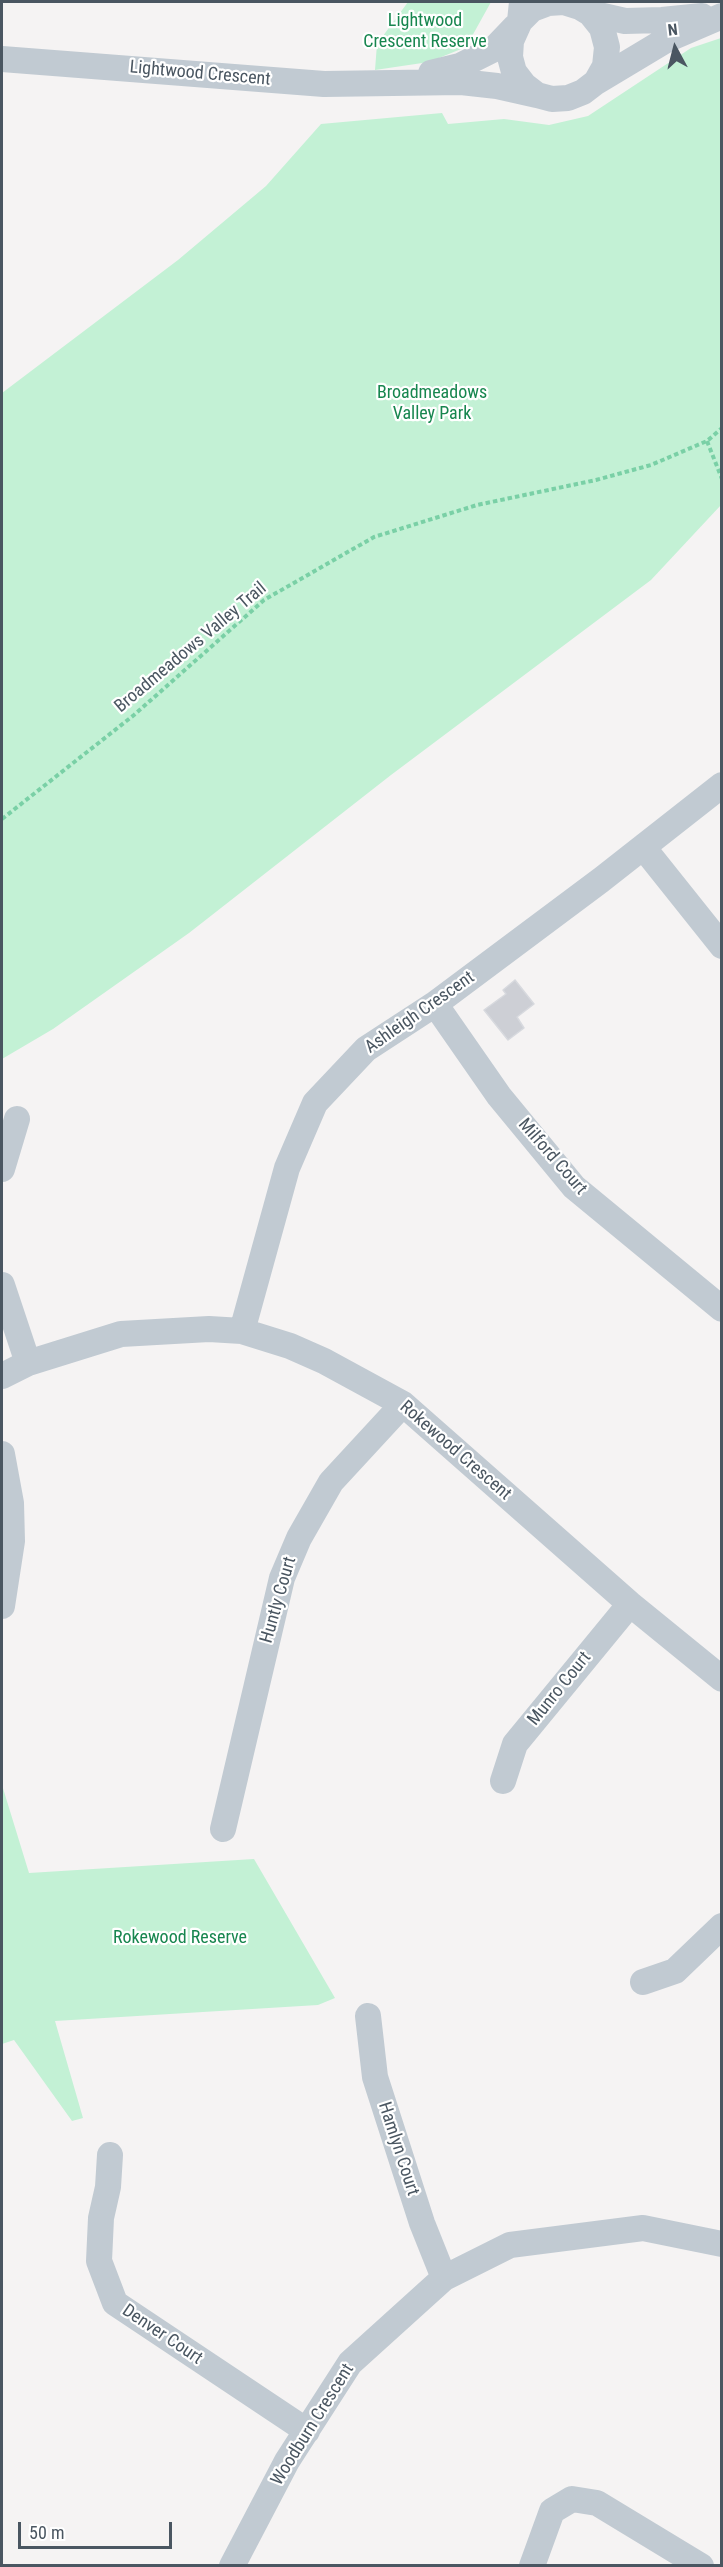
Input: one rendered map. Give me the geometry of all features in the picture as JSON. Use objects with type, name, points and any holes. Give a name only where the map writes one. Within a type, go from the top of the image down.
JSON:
[{"type":"street","points":[[564,2],[625,21],[722,15],[666,40],[583,92],[568,98],[552,99],[537,95],[519,79],[510,57],[511,41],[519,16],[548,3],[564,2]]},
{"type":"street","points":[[582,7],[602,28],[607,47],[605,66],[596,82]]},
{"type":"street","name":"Lightwood Crescent","points":[[399,81],[460,66],[494,49],[519,16]]},
{"type":"street","name":"Lightwood Crescent","points":[[2,59],[324,84],[399,81],[477,84],[537,95]]},
{"type":"street","name":"Ashleigh Crescent","points":[[242,1331],[287,1168],[315,1103],[366,1050],[435,1004],[722,785]]},
{"type":"street","points":[[643,847],[722,946]]},
{"type":"street","name":"Milford Court","points":[[435,1004],[499,1096],[574,1187],[722,1309]]},
{"type":"street","points":[[2,1169],[17,1119]]},
{"type":"street","points":[[2,1285],[28,1363]]},
{"type":"street","name":"Rokewood Crescent","points":[[2,1376],[28,1363],[121,1334],[209,1329],[242,1331],[290,1346],[324,1361],[403,1404],[630,1604],[722,1679]]},
{"type":"street","name":"Huntly Court","points":[[223,1829],[282,1578],[298,1538],[331,1482],[403,1404]]},
{"type":"street","points":[[2,1454],[11,1503],[12,1541],[2,1606]]},
{"type":"street","name":"Munro Court","points":[[503,1781],[515,1744],[630,1604]]},
{"type":"street","points":[[643,1982],[675,1971],[722,1926]]},
{"type":"street","name":"Hamlyn Court","points":[[368,2016],[375,2078],[422,2223],[444,2278]]},
{"type":"street","name":"Denver Court","points":[[110,2155],[108,2187],[101,2218],[99,2261],[115,2303],[306,2431]]},
{"type":"street","name":"Woodburn Crescent","points":[[232,2565],[287,2462],[350,2363],[444,2278],[510,2245],[642,2228],[722,2244]]},
{"type":"street","points":[[531,2565],[552,2511],[572,2499],[597,2503],[701,2565]]},
{"type":"path","name":"Broadmeadows Valley Trail","points":[[2,819],[134,715],[264,600],[374,537],[477,505],[596,480],[651,465],[707,441],[722,428]]},
{"type":"path","points":[[707,441],[722,479]]},
{"type":"green space","name":"Lightwood Crescent Reserve","points":[[408,2],[491,2],[466,47],[429,62],[375,70],[377,44]]},
{"type":"green space","name":"Broadmeadows Valley Park","points":[[721,38],[721,505],[651,580],[391,775],[189,933],[53,1029],[2,1059],[2,393],[178,260],[266,186],[321,124],[442,113],[448,124],[504,119],[549,125],[588,116],[691,48]]},
{"type":"green space","name":"Rokewood Reserve","points":[[2,1785],[29,1873],[254,1859],[335,1998],[318,2005],[55,2021],[83,2118],[72,2121],[14,2040],[2,2044]]},
{"type":"building","points":[[515,980],[534,1004],[517,1017],[524,1028],[508,1040],[484,1010],[506,994],[503,990]]}]
